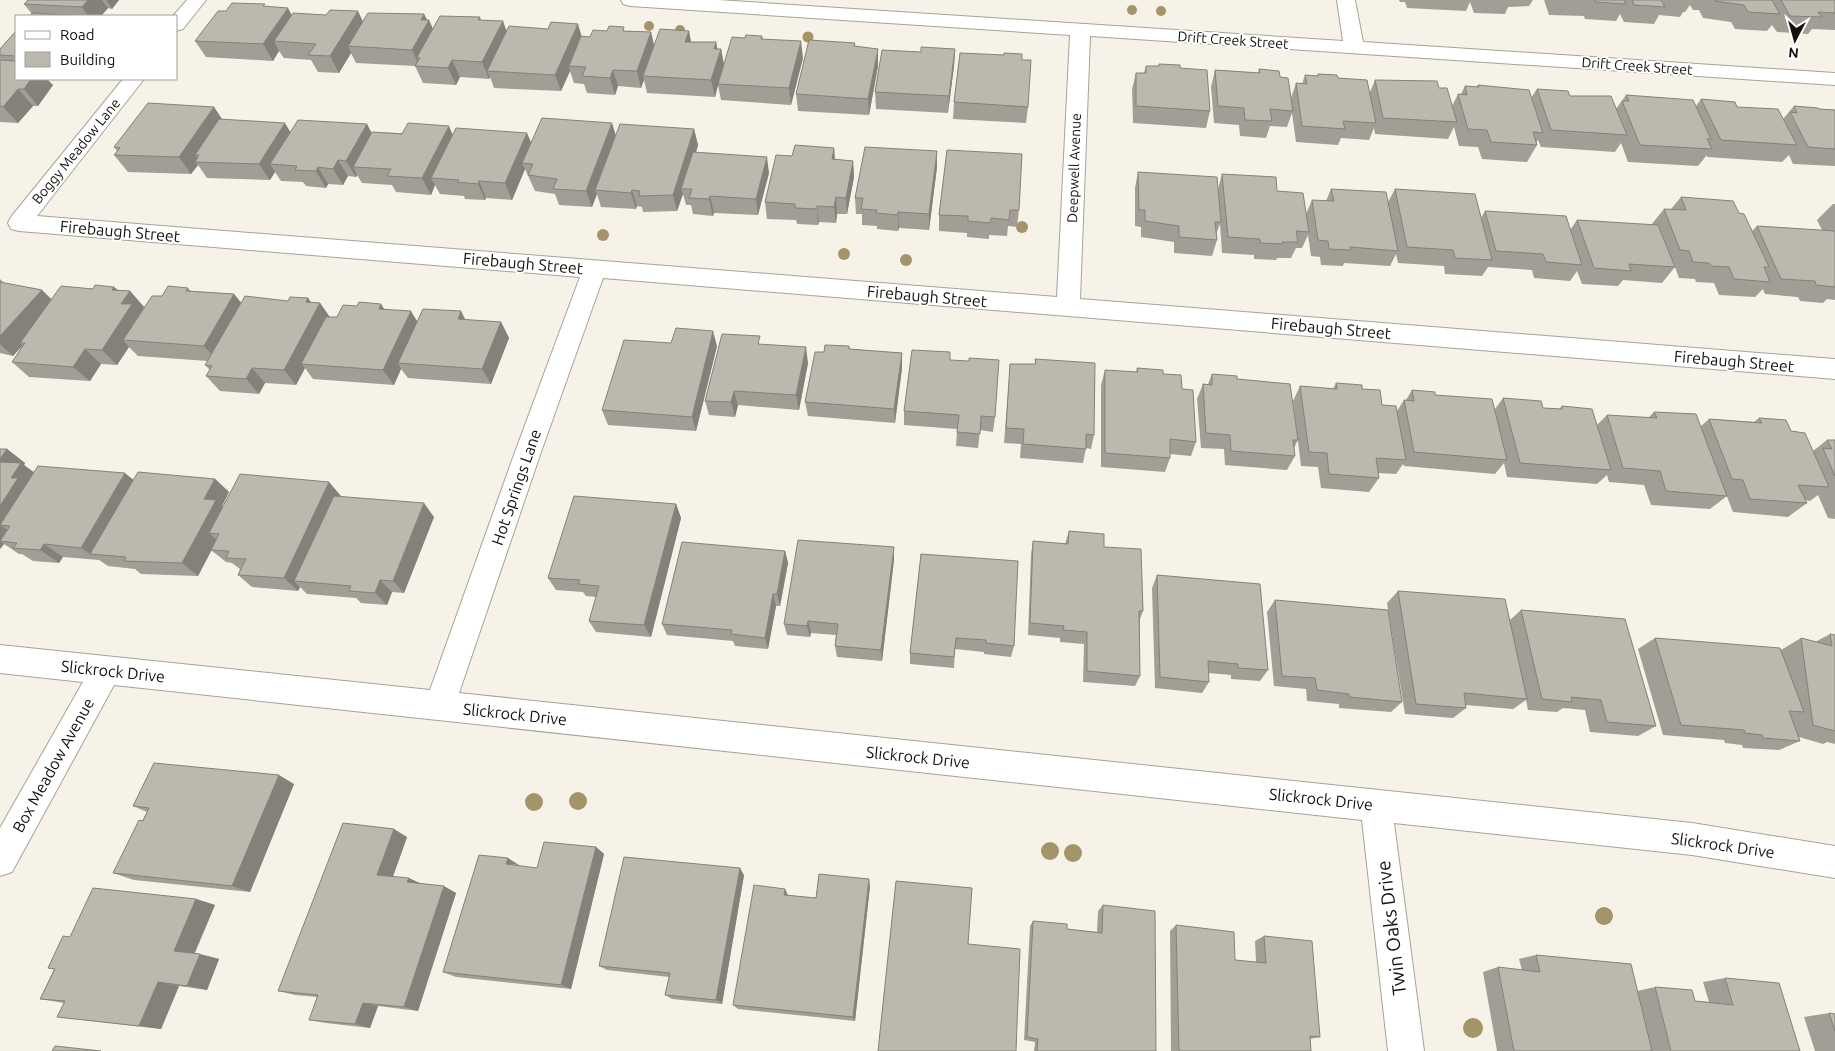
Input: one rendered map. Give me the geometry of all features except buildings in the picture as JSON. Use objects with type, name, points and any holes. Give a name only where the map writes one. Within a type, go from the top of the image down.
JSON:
[{"type":"street","points":[[178,24],[197,0]]},
{"type":"street","name":"Drift Creek Street","points":[[630,0],[1835,79]]},
{"type":"street","points":[[1346,0],[1354,48]]},
{"type":"street","name":"Deepwell Avenue","points":[[1068,307],[1080,30]]},
{"type":"street","name":"Boggy Meadow Lane","points":[[19,223],[133,80]]},
{"type":"street","name":"Firebaugh Street","points":[[19,223],[1835,369]]},
{"type":"street","name":"Hot Springs Lane","points":[[440,706],[528,452],[595,269]]},
{"type":"street","name":"Slickrock Drive","points":[[0,659],[1692,839],[1835,862]]},
{"type":"street","name":"Box Meadow Avenue","points":[[0,860],[106,670]]},
{"type":"street","name":"Twin Oaks Drive","points":[[1376,805],[1406,1051]]}]
